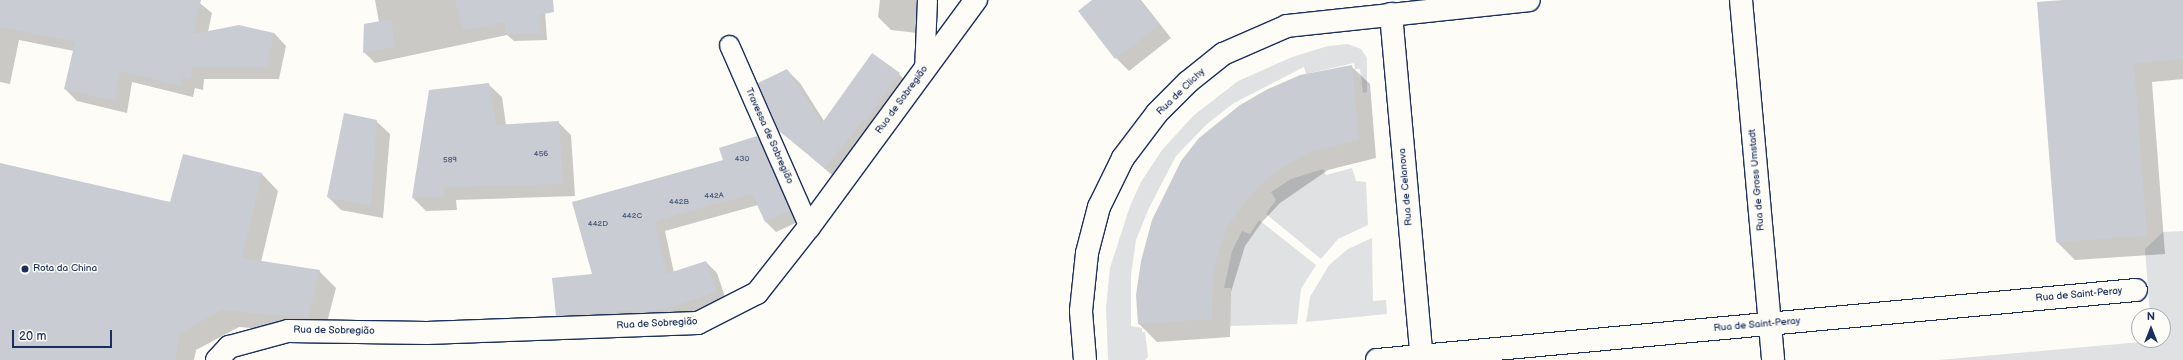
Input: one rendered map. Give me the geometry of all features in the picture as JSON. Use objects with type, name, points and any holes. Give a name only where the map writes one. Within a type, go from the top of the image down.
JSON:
[{"type":"street","name":"Rua de Sobregião","points":[[217,360],[229,347],[288,331],[427,333],[698,323],[757,293],[809,227],[976,0]]},
{"type":"street","name":"Rua de Clichy","points":[[1084,360],[1080,311],[1087,253],[1099,207],[1123,158],[1157,114],[1188,82],[1223,54],[1287,26],[1529,0]]},
{"type":"street","name":"Rua de Gross Umstadt","points":[[1741,0],[1773,360]]},
{"type":"street","name":"Rua de Celanova","points":[[1391,14],[1421,358]]},
{"type":"street","name":"Rua de Saint-Peray","points":[[1377,360],[1421,358],[2136,290]]},
{"type":"lane","points":[[924,70],[928,0]]},
{"type":"lane","name":"Travessa de Sobregião","points":[[728,45],[809,227]]},
{"type":"shaded area","points":[[1348,44],[1361,49],[1367,58],[1367,92],[1363,93],[1360,69],[1355,69],[1354,63],[1306,74],[1304,67],[1234,103],[1207,124],[1176,156],[1149,208],[1136,240],[1131,275],[1131,326],[1142,328],[1142,332],[1145,332],[1148,357],[1145,360],[1108,360],[1106,308],[1110,268],[1130,206],[1141,182],[1162,150],[1193,116],[1238,81],[1292,57],[1328,46]]},
{"type":"shaded area","points":[[1352,168],[1356,181],[1366,182],[1368,225],[1338,239],[1321,259],[1266,214],[1276,200],[1271,192],[1291,179],[1323,169],[1326,175]]},
{"type":"shaded area","points":[[1259,220],[1316,265],[1301,289],[1297,324],[1230,326],[1231,288],[1224,288],[1232,251],[1242,231],[1250,234]]},
{"type":"shaded area","points":[[2183,231],[2183,360],[1938,360],[2131,343],[2131,348],[2171,348],[2171,308],[2149,308],[2145,249],[2163,232]]},
{"type":"shaded area","points":[[1372,238],[1373,301],[1386,300],[1387,314],[1306,322],[1310,297],[1329,265],[1348,249]]},
{"type":"building","points":[[0,0],[201,0],[193,34],[239,25],[274,33],[267,67],[192,67],[191,79],[183,77],[181,86],[120,71],[115,101],[64,89],[75,42],[0,27]]},
{"type":"building","points":[[455,0],[553,0],[554,12],[539,15],[541,33],[506,34],[505,22],[463,31]]},
{"type":"building","points":[[1092,0],[1139,0],[1159,25],[1115,59],[1078,11]]},
{"type":"building","points":[[2063,0],[2183,0],[2183,59],[2134,64],[2147,236],[2056,242],[2037,2]]},
{"type":"building","points":[[391,19],[395,46],[363,53],[364,24]]},
{"type":"building","points":[[872,53],[900,73],[865,122],[862,121],[825,168],[779,131],[758,83],[787,69],[822,123]]},
{"type":"building","points":[[1352,65],[1359,140],[1309,152],[1282,168],[1261,184],[1244,203],[1227,227],[1219,250],[1213,273],[1212,319],[1138,324],[1136,295],[1141,261],[1152,220],[1181,161],[1199,138],[1240,105],[1268,89],[1300,75]]},
{"type":"building","points":[[489,83],[496,125],[559,121],[563,184],[444,187],[444,197],[412,198],[429,90]]},
{"type":"building","points":[[344,113],[377,120],[371,206],[327,197]]},
{"type":"building","points":[[757,136],[790,211],[765,222],[752,194],[655,221],[666,274],[706,261],[717,292],[673,306],[642,313],[633,313],[632,310],[556,316],[552,278],[592,274],[572,202],[723,160],[719,148]]},
{"type":"building","points":[[183,154],[262,173],[242,258],[320,270],[308,318],[222,310],[180,333],[175,360],[0,360],[0,163],[170,202]]},
{"type":"place","name":"Rota da China","points":[[25,269]]}]
